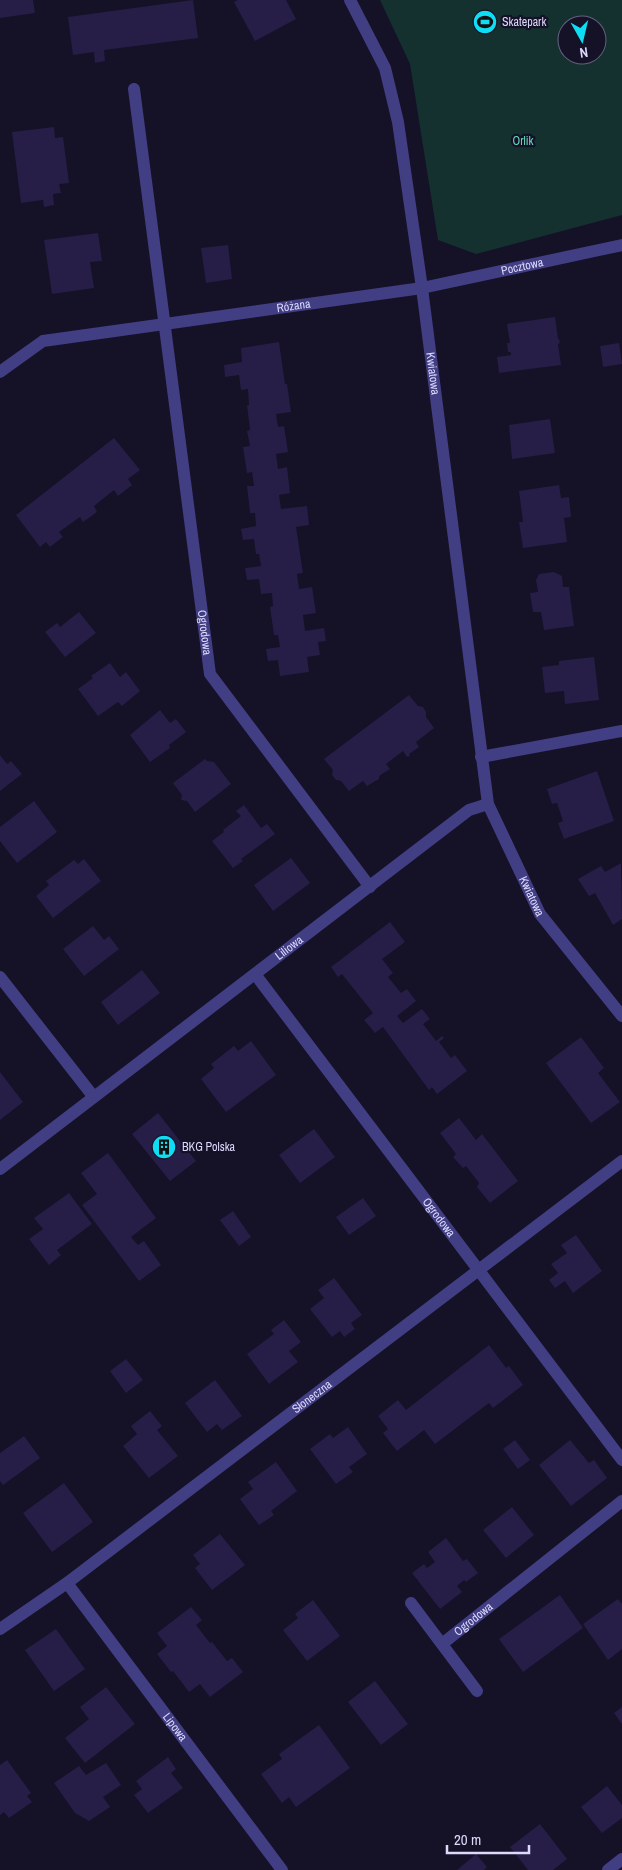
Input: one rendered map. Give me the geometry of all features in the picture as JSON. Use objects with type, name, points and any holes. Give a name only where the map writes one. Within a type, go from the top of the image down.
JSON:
[{"type":"street","name":"Kwiatowa","points":[[350,0],[385,68],[398,122],[422,288],[488,804],[540,914],[622,1016]]},
{"type":"street","points":[[134,89],[165,325]]},
{"type":"street","name":"Pocztowa","points":[[422,288],[622,245]]},
{"type":"street","name":"Różana","points":[[0,372],[43,341],[422,288]]},
{"type":"street","name":"Ogrodowa","points":[[165,325],[210,674],[370,887]]},
{"type":"street","points":[[481,757],[622,731]]},
{"type":"street","name":"Liliowa","points":[[0,1169],[469,810],[488,804]]},
{"type":"street","name":"Ogrodowa","points":[[255,974],[622,1460]]},
{"type":"street","points":[[0,977],[93,1096]]},
{"type":"street","name":"Słoneczna","points":[[0,1629],[67,1583],[622,1161]]},
{"type":"street","name":"Ogrodowa","points":[[442,1644],[622,1501]]},
{"type":"street","name":"Lipowa","points":[[67,1583],[282,1870]]},
{"type":"street","points":[[411,1603],[477,1691]]},
{"type":"street","points":[[608,1870],[622,1859]]},
{"type":"green space","name":"Orlik","points":[[380,0],[622,0],[622,215],[476,254],[438,240],[410,64]]},
{"type":"building","points":[[0,0],[33,0],[35,13],[0,18]]},
{"type":"building","points":[[193,0],[198,38],[104,50],[105,61],[95,63],[94,52],[73,55],[68,17]]},
{"type":"building","points":[[238,0],[286,0],[296,19],[255,41],[234,2]]},
{"type":"building","points":[[54,127],[55,138],[63,137],[69,183],[59,184],[61,193],[53,194],[54,205],[44,207],[43,200],[21,203],[12,132]]},
{"type":"building","points":[[98,233],[102,261],[90,262],[94,288],[52,294],[44,240]]},
{"type":"building","points":[[228,245],[232,279],[206,283],[201,248]]},
{"type":"building","points":[[555,317],[560,343],[558,344],[561,365],[499,373],[497,357],[511,355],[511,352],[508,352],[507,343],[510,343],[507,324]]},
{"type":"building","points":[[279,342],[291,412],[276,414],[278,427],[284,426],[288,452],[276,454],[278,469],[287,467],[290,493],[279,495],[281,509],[307,506],[309,525],[296,527],[303,573],[297,574],[299,589],[312,587],[316,613],[303,615],[305,631],[324,628],[326,641],[318,642],[320,655],[307,657],[309,672],[280,676],[278,660],[268,661],[266,649],[280,647],[278,635],[274,635],[270,607],[273,606],[272,593],[261,594],[259,579],[247,580],[245,568],[261,566],[259,554],[256,554],[254,539],[243,540],[241,529],[256,526],[255,513],[250,513],[247,486],[254,486],[252,472],[247,473],[243,447],[250,446],[247,431],[250,430],[247,405],[249,405],[248,389],[241,390],[239,375],[225,377],[224,365],[242,362],[241,348]]},
{"type":"building","points":[[619,343],[622,364],[603,367],[600,346]]},
{"type":"building","points":[[550,419],[555,453],[512,459],[509,425]]},
{"type":"building","points":[[114,438],[140,470],[128,479],[132,485],[118,496],[114,490],[94,506],[97,512],[83,522],[80,517],[59,532],[63,537],[50,547],[46,542],[40,547],[16,515]]},
{"type":"building","points":[[559,485],[561,498],[569,497],[571,517],[564,518],[567,542],[523,548],[519,522],[523,522],[519,491]]},
{"type":"building","points":[[554,572],[562,576],[563,587],[569,587],[574,626],[544,630],[541,612],[533,612],[530,593],[538,592],[536,580],[539,574]]},
{"type":"building","points":[[79,612],[96,633],[65,657],[45,632],[57,623],[60,627]]},
{"type":"building","points":[[594,657],[599,700],[565,704],[564,691],[545,693],[542,667],[559,665],[559,661]]},
{"type":"building","points":[[110,663],[120,677],[126,672],[140,691],[122,706],[118,702],[98,716],[78,689],[93,678],[91,676]]},
{"type":"building","points":[[409,695],[418,706],[423,707],[426,717],[434,728],[416,742],[419,747],[409,754],[410,756],[407,757],[403,751],[386,764],[390,769],[379,776],[379,779],[367,786],[363,781],[349,791],[341,781],[336,780],[332,775],[333,770],[324,759]]},
{"type":"building","points":[[160,710],[170,723],[176,719],[186,732],[169,745],[170,748],[150,762],[130,735]]},
{"type":"building","points":[[0,755],[7,764],[11,761],[22,774],[0,791]]},
{"type":"building","points":[[205,759],[214,762],[231,784],[195,812],[187,801],[181,800],[182,795],[173,783]]},
{"type":"building","points":[[597,771],[614,821],[564,839],[558,823],[563,821],[557,803],[552,804],[547,789]]},
{"type":"building","points":[[34,801],[57,832],[17,863],[0,841],[0,827]]},
{"type":"building","points":[[244,805],[261,828],[267,824],[275,834],[241,859],[243,861],[233,868],[212,841],[241,816],[236,811]]},
{"type":"building","points":[[291,858],[310,883],[273,911],[254,885]]},
{"type":"building","points":[[84,859],[101,881],[53,918],[36,896],[49,885],[46,881],[74,860],[78,864]]},
{"type":"building","points":[[621,863],[622,919],[613,925],[595,893],[589,896],[578,879],[601,866],[605,872]]},
{"type":"building","points":[[390,922],[405,942],[382,959],[393,973],[388,977],[401,993],[407,989],[416,1001],[397,1016],[403,1023],[422,1009],[430,1019],[423,1024],[436,1041],[442,1036],[444,1038],[439,1042],[451,1058],[455,1055],[467,1071],[437,1094],[432,1087],[429,1090],[383,1027],[375,1033],[364,1020],[373,1013],[342,974],[338,977],[331,967]]},
{"type":"building","points":[[93,926],[104,940],[109,936],[119,949],[84,976],[63,949]]},
{"type":"building","points":[[142,970],[160,993],[118,1025],[101,1002]]},
{"type":"building","points":[[581,1037],[604,1068],[598,1073],[620,1102],[591,1123],[546,1063]]},
{"type":"building","points":[[251,1041],[276,1075],[226,1112],[201,1079],[214,1068],[211,1064],[234,1046],[238,1051]]},
{"type":"building","points":[[0,1072],[23,1102],[0,1120]]},
{"type":"building","name":"BKG Polska","points":[[158,1113],[196,1161],[170,1181],[132,1134]]},
{"type":"building","points":[[459,1118],[476,1140],[482,1134],[518,1181],[490,1203],[477,1187],[479,1183],[466,1166],[463,1168],[453,1157],[456,1154],[440,1133]]},
{"type":"building","points":[[314,1129],[335,1157],[300,1183],[279,1155]]},
{"type":"building","points":[[108,1153],[156,1218],[131,1237],[138,1245],[144,1241],[161,1265],[139,1281],[82,1205],[97,1194],[81,1173]]},
{"type":"building","points":[[69,1193],[92,1224],[57,1250],[61,1255],[49,1265],[29,1239],[43,1229],[34,1218]]},
{"type":"building","points":[[363,1198],[376,1216],[349,1235],[336,1217]]},
{"type":"building","points":[[233,1211],[251,1237],[239,1246],[220,1220]]},
{"type":"building","points":[[576,1235],[602,1271],[573,1293],[565,1281],[555,1288],[549,1280],[558,1273],[551,1264],[567,1253],[561,1245]]},
{"type":"building","points":[[334,1278],[362,1315],[351,1323],[355,1329],[344,1337],[340,1331],[332,1337],[310,1309],[324,1298],[318,1290]]},
{"type":"building","points":[[284,1320],[301,1342],[289,1351],[298,1362],[269,1384],[247,1354],[274,1334],[271,1330]]},
{"type":"building","points":[[489,1345],[506,1368],[509,1366],[523,1385],[493,1408],[489,1403],[435,1444],[424,1430],[397,1451],[383,1433],[388,1429],[378,1416],[398,1400],[406,1410]]},
{"type":"building","points":[[126,1359],[143,1380],[126,1393],[110,1371]]},
{"type":"building","points":[[215,1380],[242,1416],[222,1430],[217,1424],[207,1432],[185,1403]]},
{"type":"building","points":[[150,1411],[162,1426],[157,1430],[178,1456],[149,1478],[123,1446],[137,1434],[131,1426]]},
{"type":"building","points":[[348,1427],[367,1454],[349,1467],[353,1472],[336,1484],[310,1449],[330,1434],[333,1438]]},
{"type":"building","points":[[24,1436],[40,1458],[3,1485],[0,1481],[0,1453]]},
{"type":"building","points":[[515,1440],[530,1460],[518,1469],[503,1449]]},
{"type":"building","points":[[570,1440],[589,1463],[594,1460],[607,1478],[571,1506],[539,1465]]},
{"type":"building","points":[[276,1462],[297,1491],[271,1511],[274,1515],[259,1525],[240,1499],[253,1489],[248,1482]]},
{"type":"building","points":[[64,1483],[93,1522],[52,1552],[23,1513]]},
{"type":"building","points":[[512,1507],[534,1535],[506,1558],[483,1530]]},
{"type":"building","points":[[220,1534],[245,1565],[212,1590],[195,1568],[200,1564],[193,1555]]},
{"type":"building","points":[[446,1538],[463,1561],[467,1559],[478,1573],[457,1586],[462,1592],[440,1609],[412,1573],[424,1564],[427,1568],[435,1562],[428,1552]]},
{"type":"building","points":[[560,1595],[583,1628],[523,1672],[499,1639]]},
{"type":"building","points":[[618,1599],[622,1604],[622,1649],[608,1660],[583,1624]]},
{"type":"building","points":[[313,1600],[340,1636],[307,1661],[283,1630],[298,1618],[295,1614]]},
{"type":"building","points":[[191,1607],[202,1620],[196,1625],[210,1643],[212,1642],[227,1661],[232,1658],[243,1672],[210,1697],[200,1684],[189,1692],[157,1654],[167,1646],[157,1633]]},
{"type":"building","points":[[56,1629],[85,1669],[54,1691],[25,1650]]},
{"type":"building","points":[[375,1681],[408,1724],[381,1745],[348,1702]]},
{"type":"building","points":[[106,1687],[135,1724],[85,1763],[65,1738],[89,1719],[80,1707]]},
{"type":"building","points":[[622,1707],[622,1724],[614,1713]]},
{"type":"building","points":[[319,1725],[350,1768],[296,1807],[289,1797],[282,1803],[261,1774],[282,1759],[279,1754]]},
{"type":"building","points":[[168,1757],[176,1769],[171,1773],[183,1788],[148,1813],[134,1795],[142,1789],[136,1781]]},
{"type":"building","points":[[7,1760],[31,1793],[27,1796],[32,1802],[9,1818],[4,1812],[0,1815],[0,1765]]},
{"type":"building","points":[[106,1763],[121,1785],[103,1797],[110,1807],[89,1821],[75,1813],[54,1783],[79,1766],[86,1775]]},
{"type":"building","points":[[607,1786],[622,1805],[622,1818],[602,1833],[581,1807]]},
{"type":"building","points":[[540,1824],[567,1859],[553,1870],[528,1870],[510,1847]]},
{"type":"building","points":[[476,1854],[487,1867],[484,1870],[457,1870]]},
{"type":"place","name":"Skatepark","points":[[485,22]]},
{"type":"place","name":"BKG Polska","points":[[164,1147]]}]
